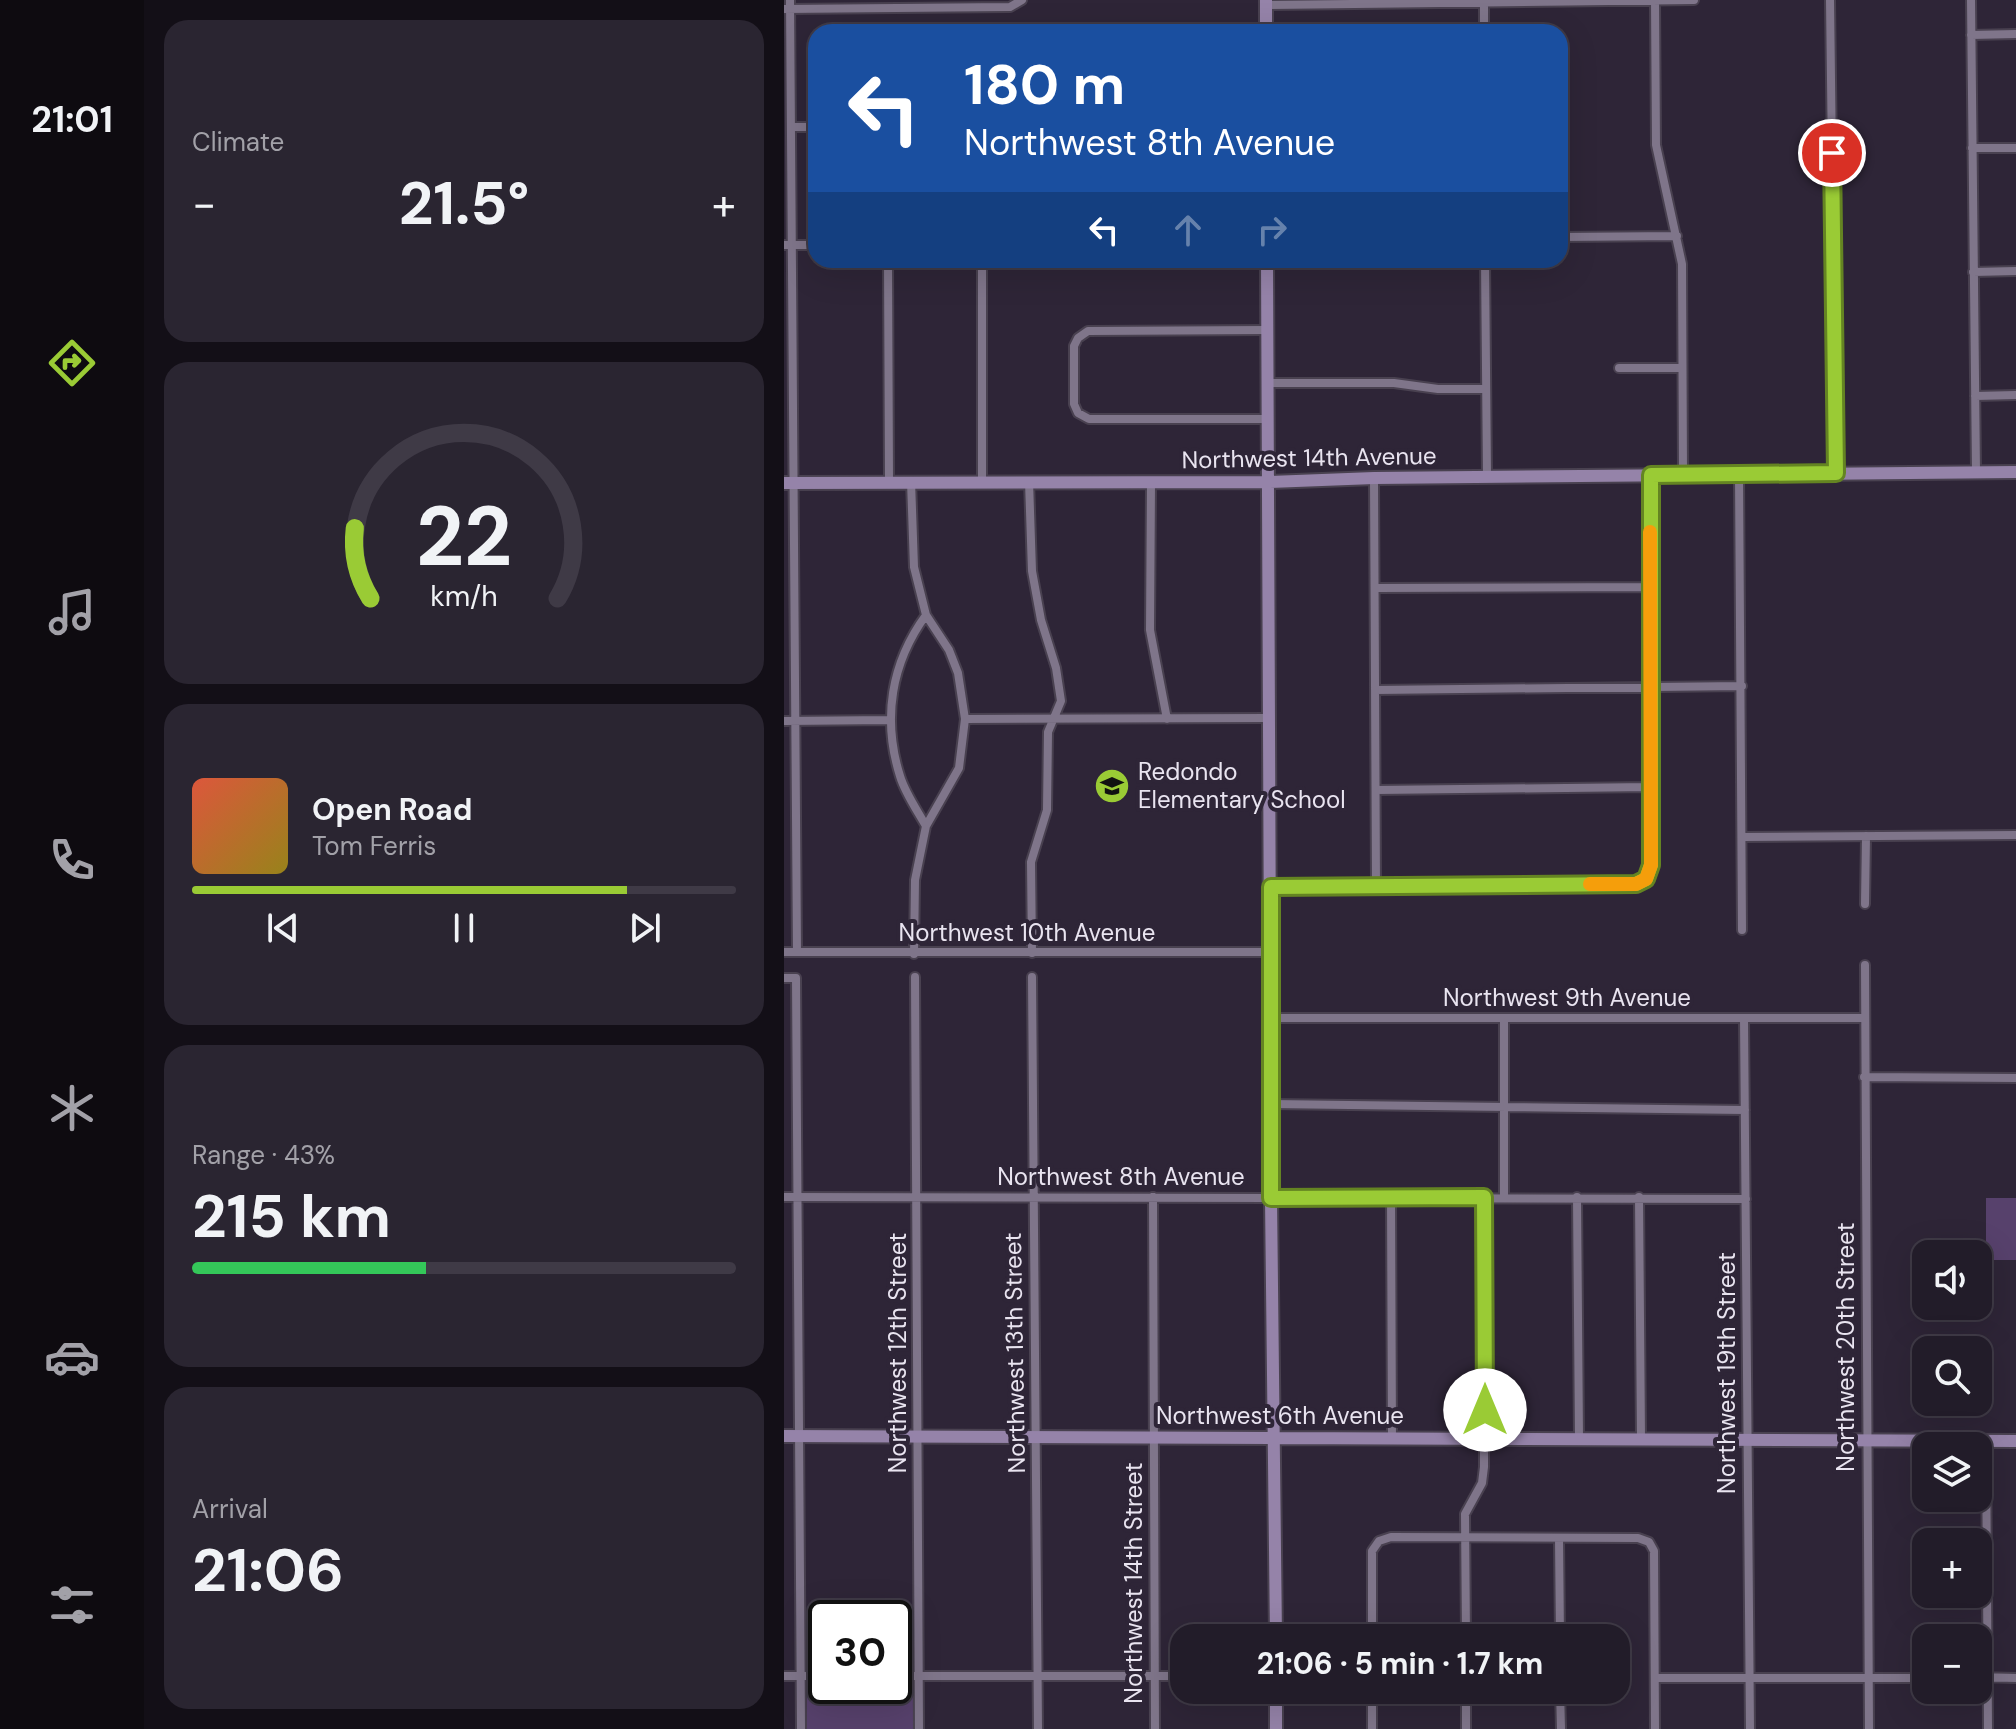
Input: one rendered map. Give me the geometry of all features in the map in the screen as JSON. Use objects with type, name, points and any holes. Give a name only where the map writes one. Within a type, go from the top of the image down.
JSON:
[{"type":"street","points":[[1655,0],[1656,145],[1682,264],[1683,474]]},
{"type":"street","points":[[1266,24],[1266,2],[1694,0]]},
{"type":"street","points":[[1830,0],[1836,473]]},
{"type":"street","points":[[1971,0],[1976,472]]},
{"type":"street","points":[[1484,1],[1484,24]]},
{"type":"street","points":[[797,952],[789,483],[788,245],[792,127],[788,6],[1010,7],[1021,2]]},
{"type":"street","points":[[1971,35],[2016,34]]},
{"type":"street","points":[[792,127],[808,127]]},
{"type":"street","points":[[1972,148],[2016,148]]},
{"type":"street","points":[[1568,237],[1677,236]]},
{"type":"street","points":[[888,268],[889,481]]},
{"type":"street","points":[[982,268],[982,481]]},
{"type":"street","points":[[1267,268],[1276,1624]]},
{"type":"street","points":[[1485,268],[1487,477]]},
{"type":"street","points":[[1973,272],[2016,271]]},
{"type":"street","points":[[1267,330],[1088,331],[1078,338],[1074,346],[1074,404],[1078,413],[1089,419],[1268,419]]},
{"type":"street","points":[[1619,368],[1682,368]]},
{"type":"street","points":[[1268,383],[1394,383],[1438,389],[1486,389]]},
{"type":"street","points":[[1975,396],[2016,395]]},
{"type":"street","name":"Northwest 14th Avenue","points":[[789,483],[1269,482],[1374,478],[2016,472]]},
{"type":"street","points":[[1739,474],[1742,930]]},
{"type":"street","points":[[1271,887],[1636,884],[1646,879],[1651,865],[1651,475]]},
{"type":"street","points":[[1374,478],[1376,886]]},
{"type":"street","points":[[911,481],[914,567],[926,615],[949,650],[958,673],[965,719],[959,768],[926,826],[915,880],[914,954]]},
{"type":"street","points":[[1029,481],[1032,571],[1061,701],[1048,732],[1047,810],[1031,862],[1032,953]]},
{"type":"street","points":[[1151,483],[1150,630],[1167,719]]},
{"type":"street","points":[[1376,588],[1649,587]]},
{"type":"street","points":[[926,615],[910,638],[899,666],[889,720],[900,778],[926,826]]},
{"type":"street","points":[[1375,690],[1742,686]]},
{"type":"street","points":[[965,719],[1269,718]]},
{"type":"street","points":[[784,721],[889,720]]},
{"type":"street","points":[[1376,790],[1650,787]]},
{"type":"street","points":[[1743,837],[2016,835]]},
{"type":"street","points":[[1865,904],[1866,836]]},
{"type":"street","name":"Northwest 10th Avenue","points":[[784,952],[1270,952]]},
{"type":"street","name":"Northwest 20th Street","points":[[1865,965],[1869,1729]]},
{"type":"street","name":"Northwest 12th Street","points":[[915,977],[919,1729]]},
{"type":"street","name":"Northwest 13th Street","points":[[1032,977],[1038,1729]]},
{"type":"street","points":[[784,978],[796,978],[801,1729]]},
{"type":"street","name":"Northwest 9th Avenue","points":[[1271,1018],[1864,1018]]},
{"type":"street","name":"Northwest 19th Street","points":[[1744,1018],[1750,1729]]},
{"type":"street","points":[[1504,1019],[1504,1197]]},
{"type":"street","points":[[1864,1077],[2016,1078]]},
{"type":"street","points":[[1271,1104],[1745,1110]]},
{"type":"street","name":"Northwest 8th Avenue","points":[[784,1197],[1746,1199]]},
{"type":"street","name":"Northwest 14th Street","points":[[1153,1197],[1155,1729]]},
{"type":"street","points":[[1391,1197],[1392,1439]]},
{"type":"street","points":[[1466,1624],[1465,1514],[1482,1483],[1485,1439],[1484,1197]]},
{"type":"street","points":[[1577,1197],[1579,1439]]},
{"type":"street","points":[[1639,1197],[1641,1439]]},
{"type":"street","name":"Northwest 6th Avenue","points":[[784,1436],[1912,1441]]},
{"type":"street","name":"Northwest 6th Avenue","points":[[1992,1441],[2016,1441]]},
{"type":"street","points":[[1984,1624],[1985,1512]]},
{"type":"street","points":[[1372,1624],[1372,1551],[1379,1541],[1391,1537],[1638,1538],[1649,1542],[1654,1551],[1655,1729]]},
{"type":"street","points":[[1559,1538],[1560,1624]]},
{"type":"street","points":[[784,1676],[808,1676]]},
{"type":"street","points":[[912,1676],[1170,1676]]},
{"type":"street","points":[[1992,1677],[2016,1678]]},
{"type":"street","points":[[1655,1678],[1912,1678]]},
{"type":"street","points":[[1276,1704],[1276,1729]]},
{"type":"street","points":[[1372,1704],[1372,1729]]},
{"type":"street","points":[[1466,1704],[1466,1729]]},
{"type":"street","points":[[1560,1704],[1561,1729]]},
{"type":"street","points":[[1986,1704],[1988,1729]]},
{"type":"shaded area","points":[[1986,1198],[2016,1198],[2016,1260],[1992,1260],[1992,1240],[1986,1240]]},
{"type":"shaded area","points":[[913,1683],[913,1729],[807,1729],[807,1684],[808,1704],[912,1704]]},
{"type":"slow traffic","points":[[1590,884],[1636,884],[1646,879],[1651,865],[1650,532]]},
{"type":"place","name":"Redondo Elementary School","points":[[1112,786]]},
{"type":"route","points":[[1485,1410],[1484,1197],[1271,1198],[1271,887],[1636,884],[1646,879],[1651,865],[1651,475],[1836,473],[1832,153]]}]
